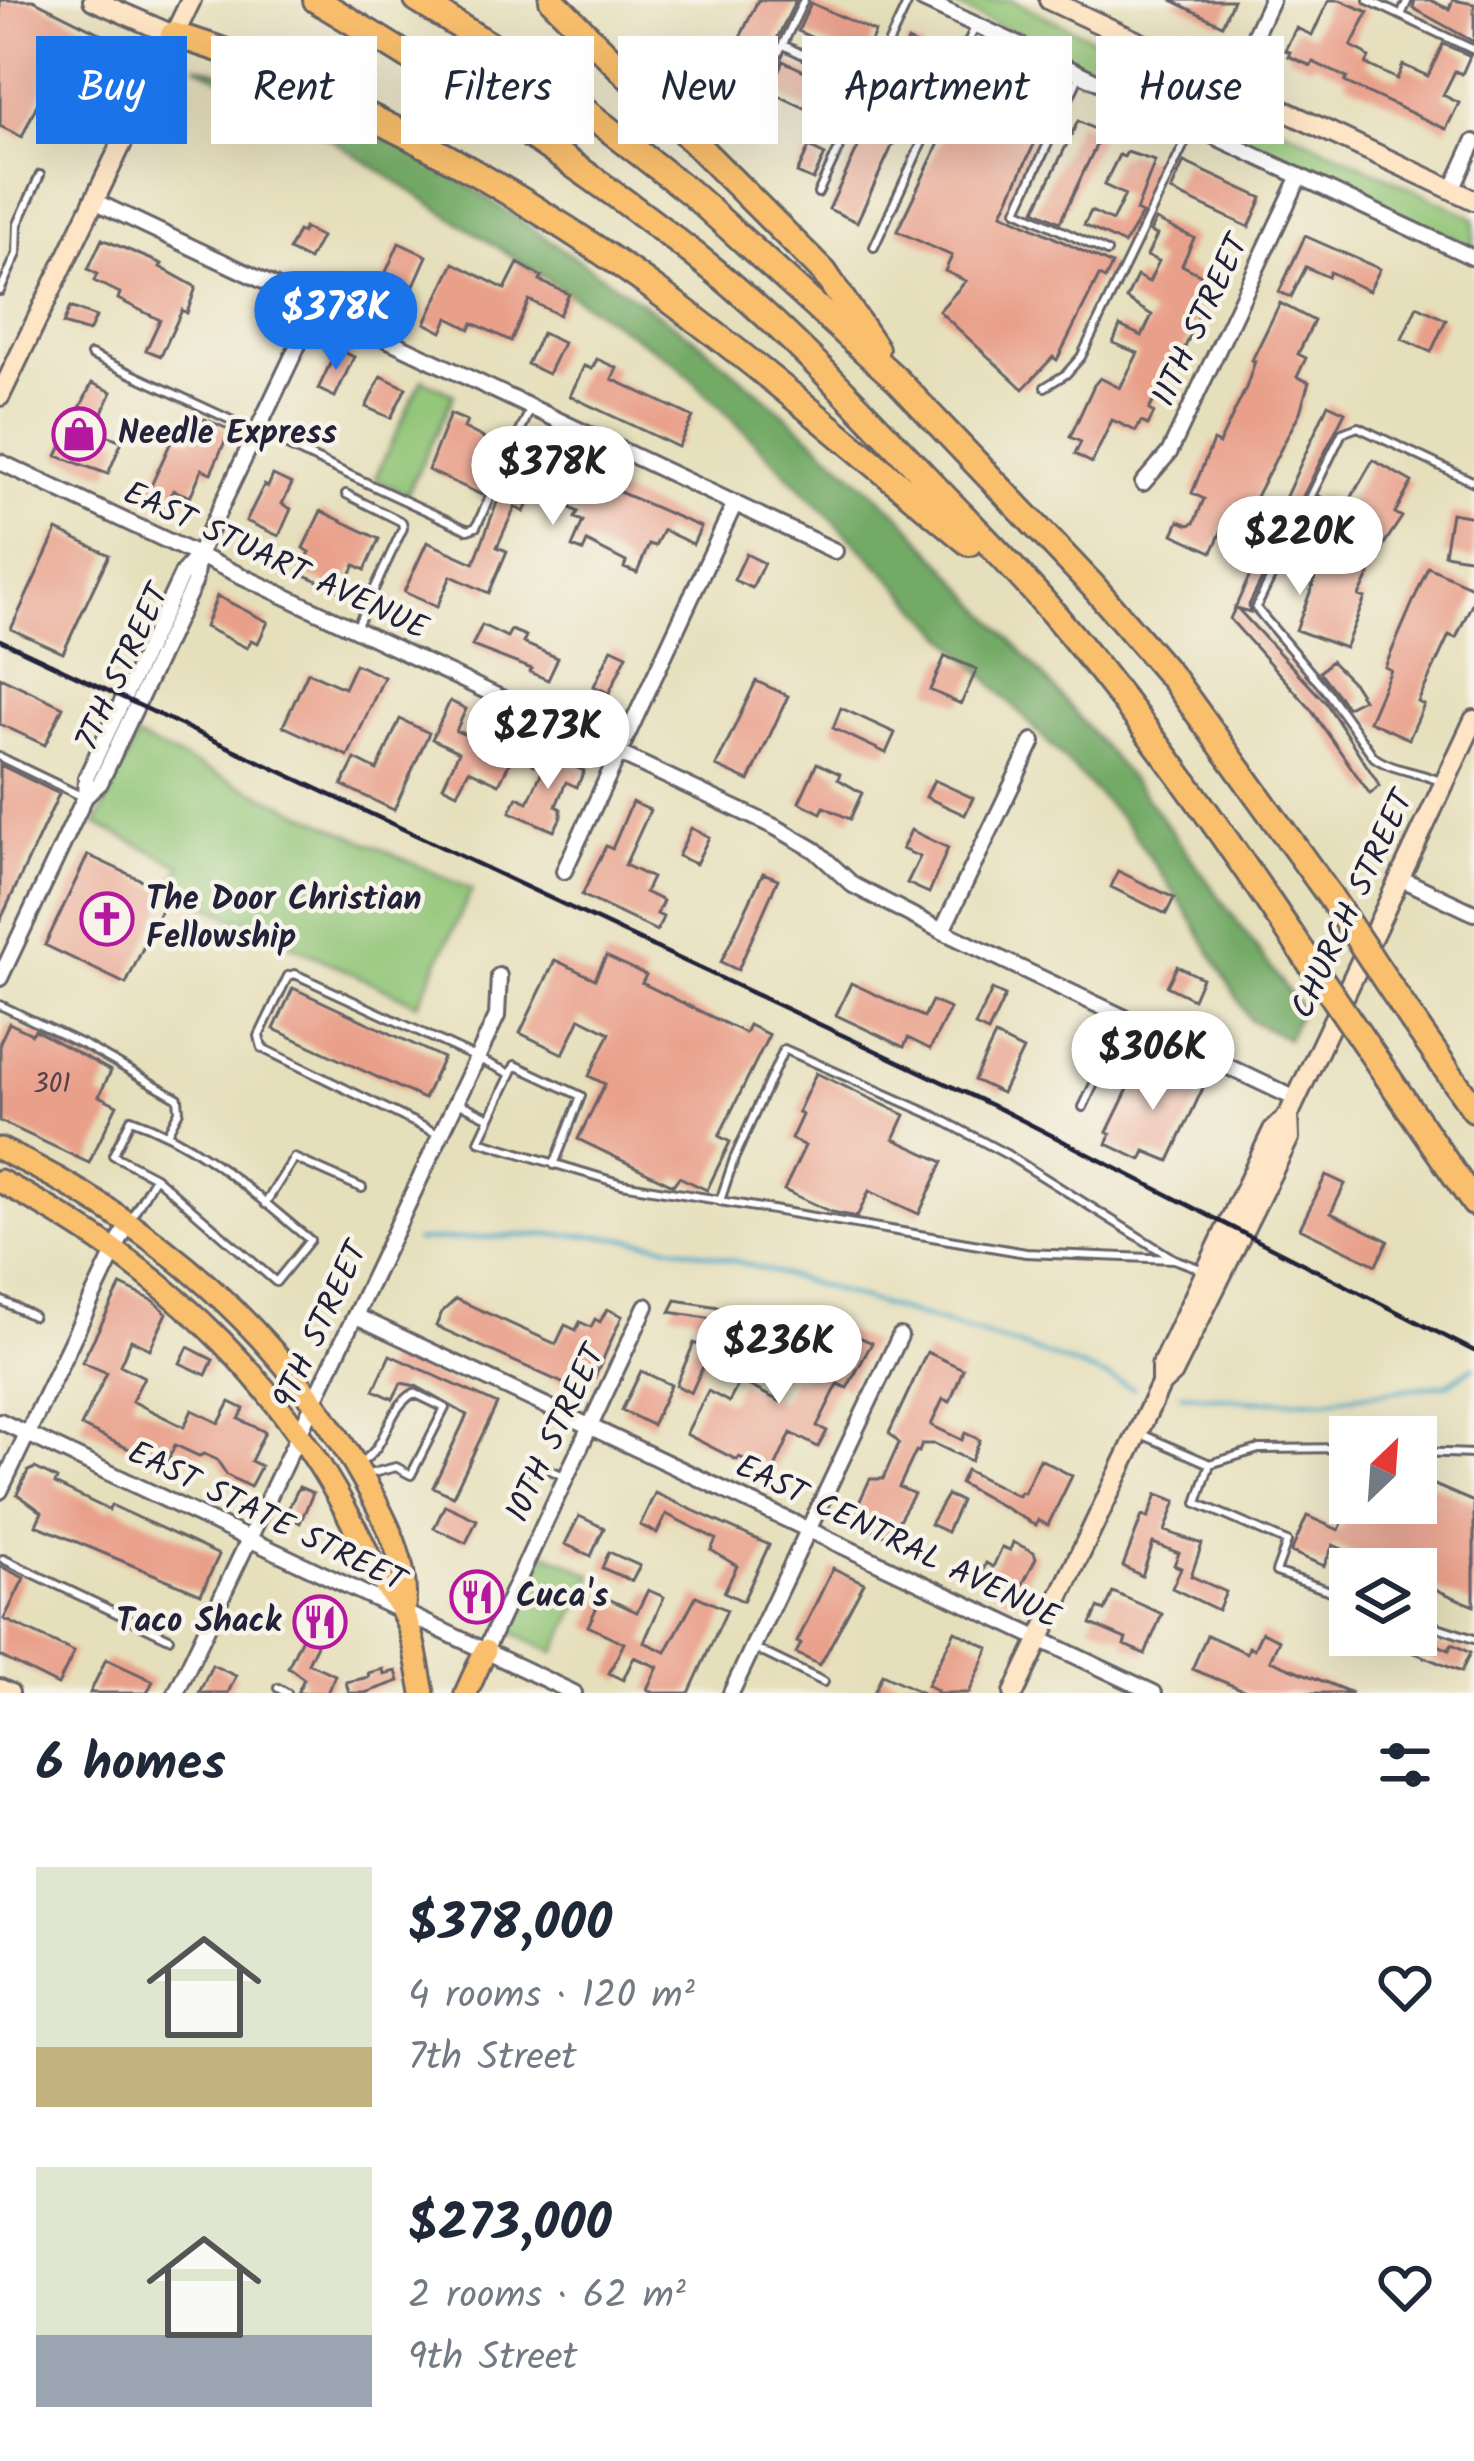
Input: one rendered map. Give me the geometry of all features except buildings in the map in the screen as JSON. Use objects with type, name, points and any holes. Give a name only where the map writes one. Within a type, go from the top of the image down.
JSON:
[{"type":"highway","points":[[316,0],[433,70],[610,192],[716,272],[816,362],[1050,609],[1124,700],[1213,818],[1474,1203]]},
{"type":"highway","points":[[417,0],[540,76],[692,194],[897,380],[1093,586],[1174,680],[1329,895],[1474,1109]]},
{"type":"highway","points":[[552,0],[824,272],[897,380]]},
{"type":"highway","points":[[173,35],[273,68],[388,125],[593,245],[742,357],[1050,609]]},
{"type":"main road","points":[[0,1149],[89,1194],[129,1221],[182,1262],[252,1328],[315,1405],[358,1470],[401,1559],[403,1614]]},
{"type":"main road","points":[[0,1181],[115,1249],[210,1327],[302,1433],[356,1526],[387,1593],[403,1614],[423,1693]]},
{"type":"main road","points":[[466,1693],[485,1651]]},
{"type":"street","points":[[93,0],[173,35]]},
{"type":"street","points":[[0,396],[191,0]]},
{"type":"street","points":[[923,0],[1096,81]]},
{"type":"street","points":[[1049,0],[1125,36]]},
{"type":"street","points":[[1254,36],[1271,0]]},
{"type":"street","points":[[1284,111],[1474,200]]},
{"type":"street","points":[[1452,190],[1474,142]]},
{"type":"street","points":[[1232,144],[1474,258]]},
{"type":"street","name":"11TH STREET","points":[[1143,483],[1169,453],[1300,176]]},
{"type":"street","points":[[92,200],[835,551]]},
{"type":"street","name":"7TH STREET","points":[[0,978],[85,797],[100,783],[194,583],[198,555],[317,305]]},
{"type":"street","name":"EAST STUART AVENUE","points":[[0,463],[797,838],[853,885],[1125,1018],[1292,1107]]},
{"type":"street","points":[[564,871],[735,503]]},
{"type":"street","name":"CHURCH STREET","points":[[1161,1384],[1161,1366],[1204,1270],[1273,1130],[1292,1107],[1474,720]]},
{"type":"street","points":[[941,932],[1033,741]]},
{"type":"street","points":[[1400,878],[1474,913]]},
{"type":"street","name":"9TH STREET","points":[[176,1693],[477,1059],[496,1016],[499,976]]},
{"type":"street","name":"CHURCH STREET","points":[[1014,1693],[1161,1384],[1173,1373],[1289,1138],[1292,1107]]},
{"type":"street","points":[[0,1491],[129,1221]]},
{"type":"street","name":"10TH STREET","points":[[485,1651],[646,1306]]},
{"type":"street","name":"EAST CENTRAL AVENUE","points":[[356,1316],[1154,1693]]},
{"type":"street","points":[[731,1693],[900,1336]]},
{"type":"street","name":"EAST STATE STREET","points":[[0,1421],[574,1693]]},
{"type":"street","points":[[0,1689],[9,1693]]},
{"type":"lane","points":[[778,53],[804,0]]},
{"type":"lane","points":[[892,36],[909,0]]},
{"type":"lane","points":[[1368,0],[1474,50]]},
{"type":"lane","points":[[1400,15],[1408,0]]},
{"type":"lane","points":[[874,247],[976,24]]},
{"type":"lane","points":[[782,45],[802,54]]},
{"type":"lane","points":[[1080,74],[1017,210],[1107,252]]},
{"type":"lane","points":[[818,193],[841,144]]},
{"type":"lane","points":[[1046,387],[1081,356],[1184,144]]},
{"type":"lane","points":[[0,290],[17,254],[18,224],[40,175]]},
{"type":"lane","points":[[91,355],[468,530],[476,527],[532,407]]},
{"type":"lane","points":[[1444,783],[1374,757],[1328,693],[1256,608],[1342,433],[1358,428],[1474,482]]},
{"type":"lane","points":[[346,494],[402,522],[403,528],[356,628]]},
{"type":"lane","points":[[0,758],[85,797]]},
{"type":"lane","points":[[441,1136],[262,1048],[259,1036],[288,976],[296,974],[511,1074]]},
{"type":"lane","points":[[0,1005],[178,1098],[179,1111],[168,1132]]},
{"type":"lane","points":[[1083,1107],[1125,1018]]},
{"type":"lane","points":[[720,1201],[784,1049],[935,1116],[1009,1155],[1174,1259],[1204,1270]]},
{"type":"lane","points":[[554,1165],[581,1096],[515,1065],[479,1141],[554,1165],[622,1184],[1026,1253],[1174,1259]]},
{"type":"lane","points":[[457,1102],[490,1118]]},
{"type":"lane","points":[[130,1119],[198,1149],[310,1240],[276,1282],[155,1177],[113,1155],[130,1119]]},
{"type":"lane","points":[[265,1204],[294,1158],[362,1188]]},
{"type":"lane","points":[[129,1221],[155,1177]]},
{"type":"lane","points":[[0,1300],[33,1316]]},
{"type":"lane","points":[[414,1393],[445,1408],[411,1475],[396,1467],[358,1470],[374,1455],[398,1402],[414,1393]]},
{"type":"lane","points":[[1138,1433],[1210,1464],[1259,1449],[1329,1448]]},
{"type":"lane","points":[[1437,1453],[1474,1454]]},
{"type":"lane","points":[[520,1479],[535,1463],[567,1477]]},
{"type":"lane","points":[[1210,1464],[1197,1503],[1287,1542],[1276,1572],[1329,1591]]},
{"type":"lane","points":[[3,1559],[169,1638]]},
{"type":"lane","points":[[1437,1627],[1474,1639]]},
{"type":"lane","points":[[753,1647],[824,1682]]},
{"type":"lane","points":[[278,1688],[287,1693]]},
{"type":"green space","points":[[943,0],[1011,0],[1096,40],[1096,72],[1072,60],[1072,36],[1020,36]]},
{"type":"green space","points":[[1284,129],[1474,218],[1474,249],[1250,144],[1284,144]]},
{"type":"green space","points":[[377,136],[463,182],[697,340],[901,516],[1150,802],[1301,1009],[1287,1039],[1250,1020],[1188,913],[1128,826],[889,576],[676,363],[339,144],[377,144]]},
{"type":"green space","points":[[422,379],[454,395],[407,494],[375,478]]},
{"type":"green space","points":[[136,738],[472,890],[418,1004],[178,892],[181,885],[173,881],[182,866],[96,824]]},
{"type":"green space","points":[[545,1552],[593,1575],[555,1653],[509,1630]]},
{"type":"waterway","points":[[416,1241],[584,1235],[678,1248],[1009,1343],[1133,1388]]},
{"type":"waterway","points":[[1182,1394],[1255,1401],[1326,1400],[1448,1384],[1474,1367]]},
{"type":"railway","points":[[0,640],[1002,1110],[1474,1351]]},
{"type":"place","name":"Needle Express","points":[[79,434]]},
{"type":"place","name":"The Door Christian Fellowship","points":[[107,919]]},
{"type":"place","name":"Cuca's","points":[[477,1597]]},
{"type":"place","name":"Taco Shack","points":[[320,1622]]}]
